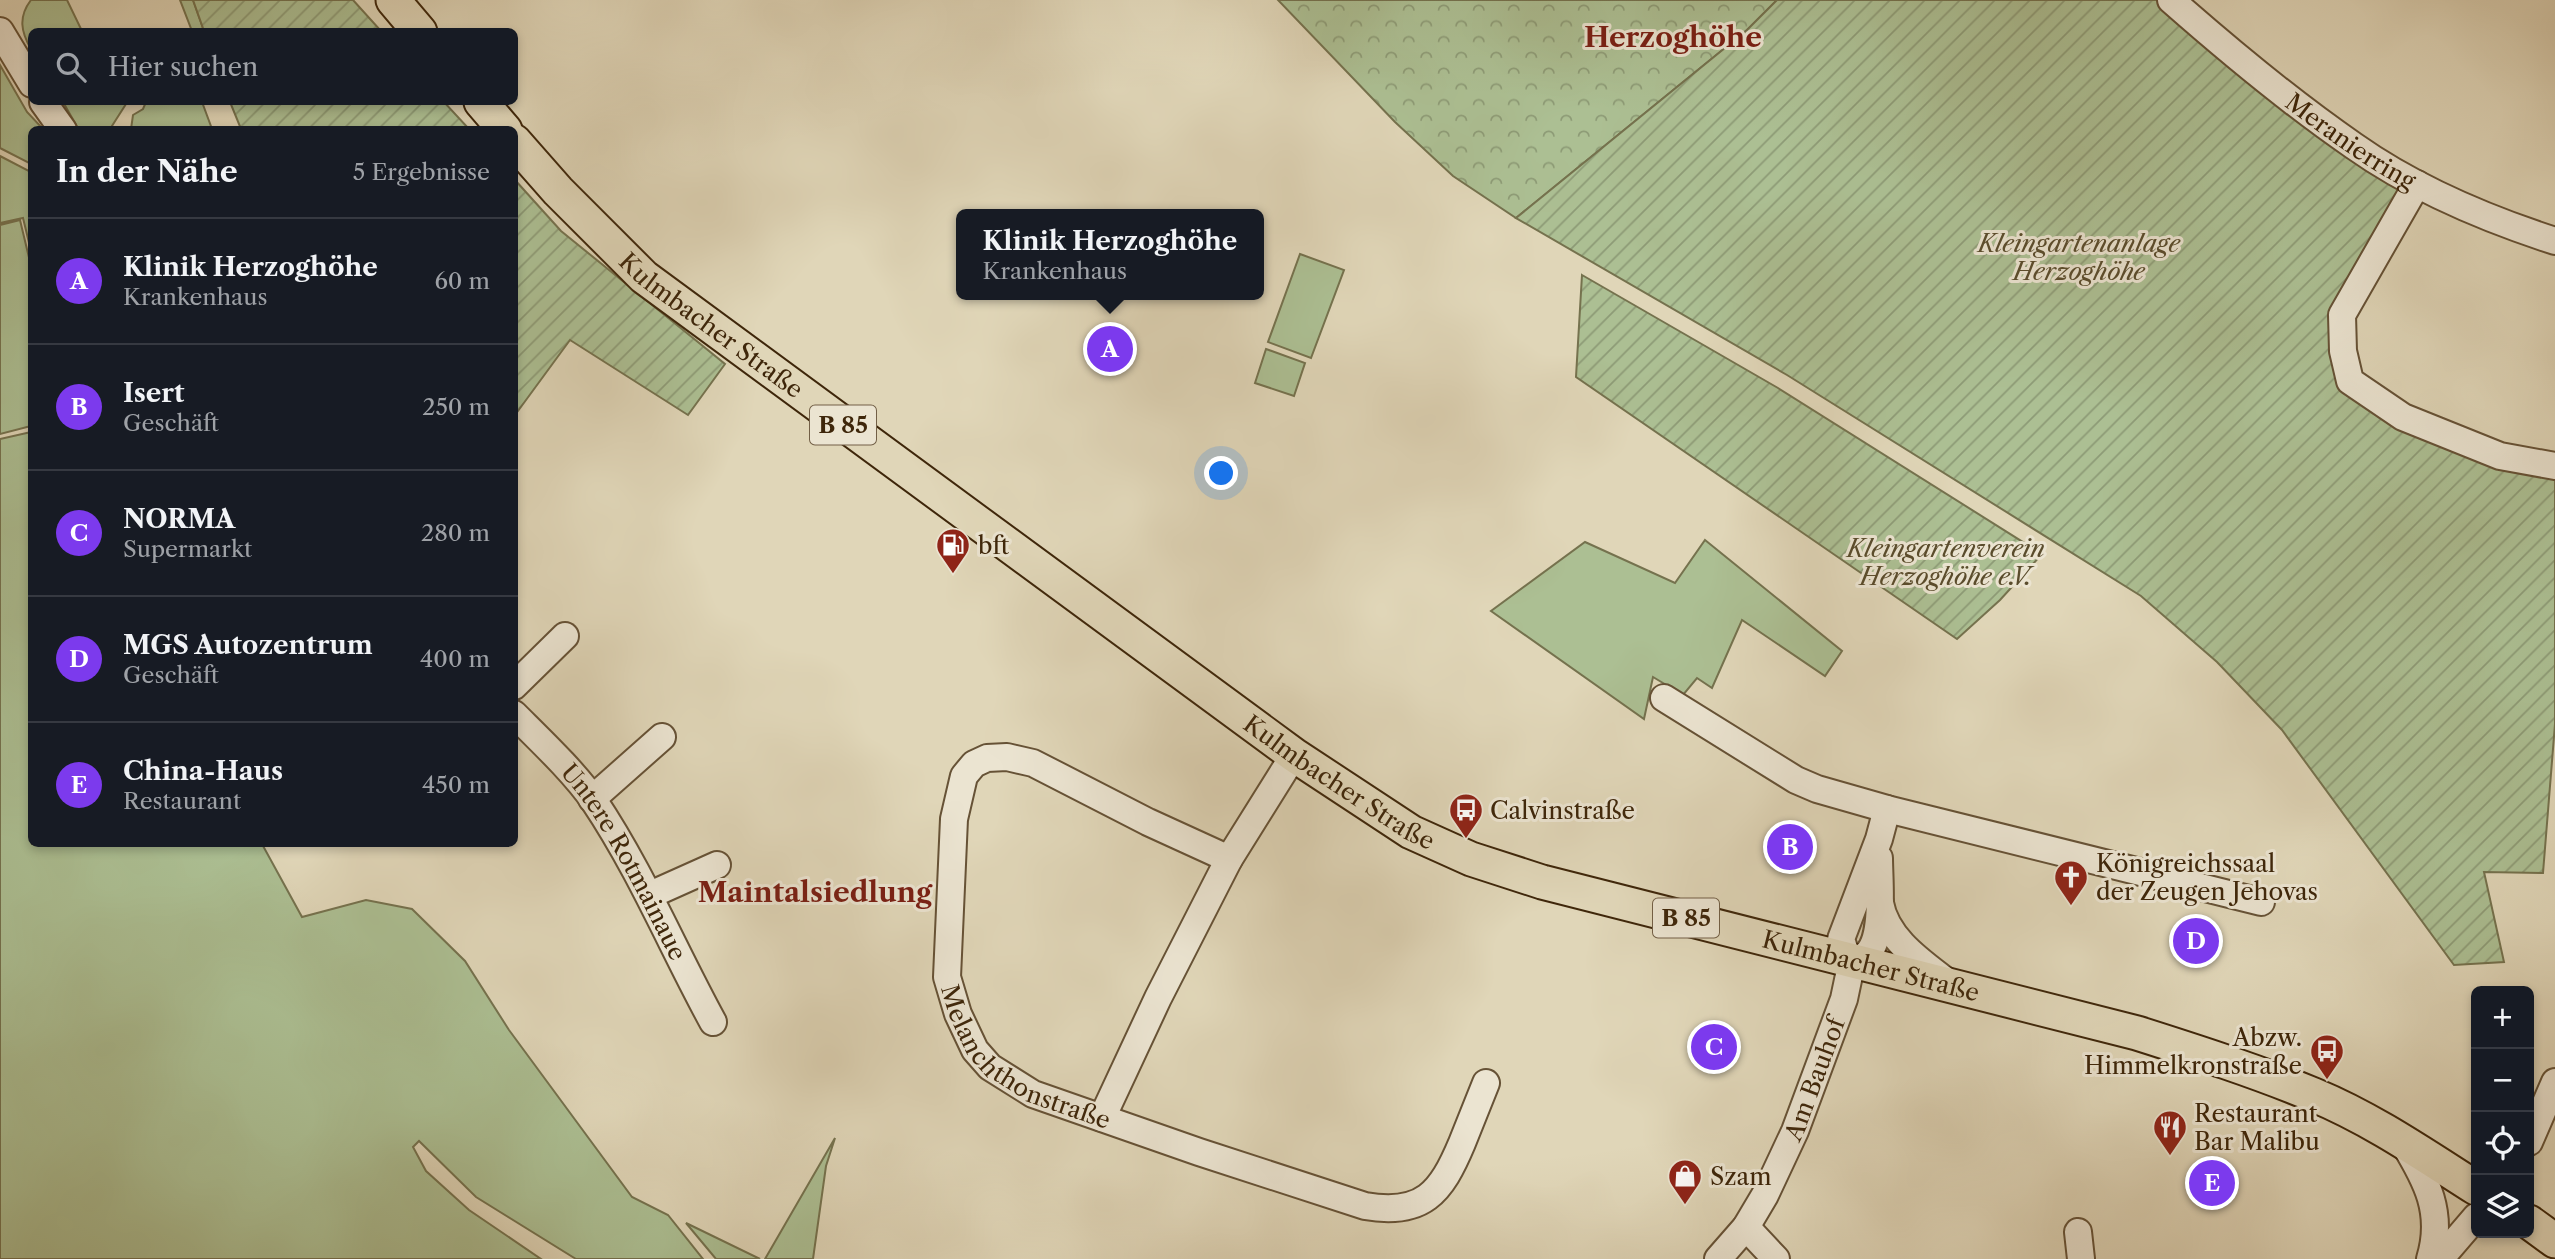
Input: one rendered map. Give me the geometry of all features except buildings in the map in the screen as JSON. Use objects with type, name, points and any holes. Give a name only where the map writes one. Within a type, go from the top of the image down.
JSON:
[{"type":"main road","points":[[393,0],[417,28]]},
{"type":"main road","points":[[484,105],[502,126]]},
{"type":"main road","name":"Kulmbacher Straße","points":[[518,146],[558,191],[645,276],[1294,755],[1411,832],[1471,859],[1542,881],[2137,1033],[2225,1061],[2316,1096],[2402,1141],[2471,1185]]},
{"type":"main road","points":[[2534,1226],[2555,1241]]},
{"type":"street","name":"Meranierring","points":[[2171,0],[2343,139],[2417,184],[2522,230],[2555,241]]},
{"type":"street","points":[[0,30],[28,77]]},
{"type":"street","points":[[45,105],[60,126]]},
{"type":"street","points":[[2417,184],[2342,316],[2343,351],[2350,381],[2403,417],[2500,456],[2555,466]]},
{"type":"street","points":[[518,682],[565,636]]},
{"type":"street","points":[[1664,698],[1796,780],[1817,789],[1887,809],[2261,902]]},
{"type":"street","name":"Untere Rotmainaue","points":[[518,718],[593,799],[650,895],[685,971],[713,1022]]},
{"type":"street","points":[[593,799],[662,737]]},
{"type":"street","points":[[1102,1118],[1158,998],[1229,859],[1294,755]]},
{"type":"street","name":"Melanchthonstraße","points":[[1229,859],[1033,763],[1007,757],[987,758],[974,764],[964,776],[954,819],[947,977],[975,1050],[990,1068],[1033,1094],[1365,1206],[1393,1208],[1418,1203],[1441,1185],[1459,1150],[1486,1083]]},
{"type":"street","points":[[1879,839],[1880,900],[1877,927],[1872,948],[1864,956],[1852,961],[1846,955],[1841,939],[1879,839],[1887,809]]},
{"type":"street","points":[[650,895],[717,865]]},
{"type":"street","points":[[1880,900],[1885,919],[1894,934],[1922,963],[1950,985]]},
{"type":"street","name":"Am Bauhof","points":[[1718,1259],[1746,1227],[1765,1195],[1795,1131],[1824,1059],[1844,999],[1852,961]]},
{"type":"street","points":[[2534,1131],[2555,1083]]},
{"type":"street","points":[[2402,1141],[2418,1168],[2433,1204],[2436,1230],[2430,1259]]},
{"type":"street","points":[[2440,1259],[2471,1223]]},
{"type":"street","points":[[1746,1227],[1776,1259]]},
{"type":"street","points":[[2078,1232],[2081,1259]]},
{"type":"green space","points":[[31,0],[67,0],[81,28],[28,28],[28,43],[22,24]]},
{"type":"green space","points":[[180,0],[193,0],[203,28],[191,28]]},
{"type":"green space","points":[[193,0],[353,0],[378,28],[203,28]]},
{"type":"green space","points":[[1278,0],[1777,0],[1747,30],[1516,218],[1453,176],[1395,122]]},
{"type":"green space","name":"Kleingartenanlage Herzoghöhe","points":[[1777,0],[2171,0],[2417,184],[2342,315],[2350,381],[2555,466],[2555,724],[2543,873],[2484,872],[2504,962],[2454,965],[2282,730],[2217,662],[2141,596],[1787,375],[1516,218],[1747,30]]},
{"type":"green space","points":[[0,65],[27,112],[40,126],[28,126],[28,162],[0,148]]},
{"type":"green space","points":[[65,105],[125,105],[112,126],[77,126]]},
{"type":"green space","points":[[145,105],[203,105],[211,126],[131,126],[133,115]]},
{"type":"green space","points":[[231,105],[447,105],[466,126],[240,126]]},
{"type":"green space","points":[[0,156],[28,170],[28,239],[23,218],[0,223]]},
{"type":"green space","points":[[518,183],[561,231],[725,364],[688,415],[570,340],[518,411]]},
{"type":"green space","points":[[20,220],[28,253],[28,427],[0,434],[0,225]]},
{"type":"green space","points":[[1300,254],[1344,270],[1311,358],[1268,342]]},
{"type":"green space","name":"Kleingartenverein Herzoghöhe e.V.","points":[[1582,275],[1778,388],[2042,554],[2000,600],[1957,639],[1576,377]]},
{"type":"green space","points":[[1266,349],[1305,363],[1294,396],[1255,383]]},
{"type":"green space","points":[[28,433],[28,847],[264,847],[302,917],[366,900],[412,909],[465,961],[509,1030],[632,1197],[668,1215],[703,1259],[576,1259],[476,1197],[419,1141],[413,1147],[426,1171],[469,1210],[541,1259],[0,1259],[0,439]]},
{"type":"green space","points":[[1705,540],[1842,651],[1825,676],[1742,620],[1712,688],[1697,678],[1683,695],[1653,677],[1644,719],[1491,611],[1585,542],[1675,583]]},
{"type":"green space","points":[[835,1138],[826,1166],[813,1259],[765,1259]]},
{"type":"green space","points":[[686,1223],[760,1259],[716,1259]]},
{"type":"place","name":"Klinik Herzoghöhe","points":[[1110,349]]},
{"type":"place","name":"bft","points":[[953,575]]},
{"type":"place","name":"Calvinstraße","points":[[1466,840]]},
{"type":"place","name":"Isert","points":[[1790,847]]},
{"type":"place","name":"Königreichssaal der Zeugen Jehovas","points":[[2071,907]]},
{"type":"place","name":"MGS Autozentrum","points":[[2196,941]]},
{"type":"place","name":"NORMA","points":[[1714,1047]]},
{"type":"place","name":"Abzw. Himmelkronstraße","points":[[2327,1081]]},
{"type":"place","name":"Restaurant Bar Malibu","points":[[2170,1157]]},
{"type":"place","name":"China-Haus","points":[[2212,1183]]},
{"type":"place","name":"Szam","points":[[1685,1206]]},
{"type":"district","name":"Herzoghöhe","points":[[1673,37]]},
{"type":"district","name":"Maintalsiedlung","points":[[815,892]]}]
